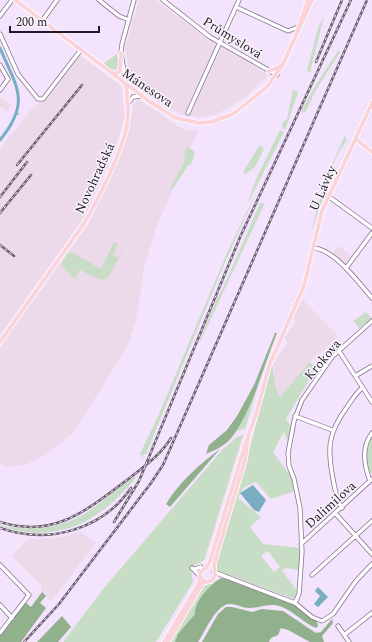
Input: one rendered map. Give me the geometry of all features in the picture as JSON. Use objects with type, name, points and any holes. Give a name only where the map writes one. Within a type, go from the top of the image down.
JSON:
[{"type":"main road","name":"Mánesova","points":[[14,0],[105,70],[142,96],[176,118],[192,122],[211,122],[233,114],[254,98],[276,75],[283,64],[296,34]]},
{"type":"main road","points":[[296,34],[308,0]]},
{"type":"main road","points":[[296,34],[312,0]]},
{"type":"main road","points":[[105,70],[115,74],[120,71],[122,53]]},
{"type":"main road","points":[[269,71],[283,64]]},
{"type":"main road","name":"Novohradská","points":[[0,342],[93,208],[126,131],[128,102],[126,85]]},
{"type":"main road","name":"U Lávky","points":[[214,555],[269,366],[301,294],[314,248],[318,222],[328,196],[372,104]]},
{"type":"main road","points":[[356,139],[372,152]]},
{"type":"main road","points":[[197,572],[204,567],[214,555]]},
{"type":"main road","points":[[206,582],[214,578],[214,572],[211,566],[214,555]]},
{"type":"main road","points":[[204,567],[214,572]]},
{"type":"main road","points":[[197,572],[206,582]]},
{"type":"main road","points":[[168,642],[195,592],[197,572]]},
{"type":"main road","points":[[164,642],[195,592],[212,577],[214,572]]},
{"type":"street","points":[[0,16],[14,0]]},
{"type":"street","points":[[42,21],[57,0]]},
{"type":"street","points":[[99,0],[119,16],[129,20]]},
{"type":"street","name":"Průmyslová","points":[[162,0],[219,42],[276,75]]},
{"type":"street","points":[[188,114],[238,0]]},
{"type":"street","name":"Novohradská","points":[[126,85],[122,53],[134,1]]},
{"type":"street","points":[[236,7],[288,31],[298,27]]},
{"type":"street","points":[[0,34],[5,50],[18,74],[38,100],[43,99],[80,51]]},
{"type":"street","points":[[0,64],[8,79],[0,90]]},
{"type":"street","points":[[128,102],[133,97],[142,96]]},
{"type":"street","points":[[328,196],[372,228]]},
{"type":"street","points":[[346,268],[372,233]]},
{"type":"street","points":[[314,248],[324,252],[346,268],[372,298]]},
{"type":"street","name":"Krokova","points":[[301,544],[300,508],[294,479],[289,466],[288,453],[295,416],[300,403],[317,378],[339,351],[372,321]]},
{"type":"street","points":[[339,351],[372,402]]},
{"type":"street","points":[[355,376],[372,366]]},
{"type":"street","points":[[342,508],[337,501],[329,456],[332,430],[339,417],[362,388]]},
{"type":"street","points":[[295,416],[332,430]]},
{"type":"street","points":[[371,480],[366,463],[365,450],[367,440],[372,433]]},
{"type":"street","name":"Dalimilova","points":[[301,544],[371,480]]},
{"type":"street","points":[[335,513],[372,554]]},
{"type":"street","points":[[312,575],[372,521]]},
{"type":"street","points":[[295,603],[300,587],[301,544]]},
{"type":"street","points":[[214,572],[295,603],[314,618],[322,621],[326,620],[339,607],[358,577],[372,564]]},
{"type":"street","points":[[0,565],[29,595],[0,633]]},
{"type":"street","points":[[197,572],[204,567]]},
{"type":"street","points":[[214,578],[223,576]]},
{"type":"street","points":[[0,605],[12,618]]},
{"type":"street","points":[[344,635],[372,613]]},
{"type":"street","points":[[338,626],[349,642]]},
{"type":"shaded area","points":[[139,0],[156,0],[207,39],[266,73],[267,77],[241,100],[215,115],[198,117],[182,114],[164,106],[131,82],[125,48]]},
{"type":"shaded area","points":[[78,54],[121,86],[125,117],[115,148],[85,216],[0,335],[0,149],[34,106],[45,100]]},
{"type":"shaded area","points":[[0,97],[12,105],[7,112],[0,106]]},
{"type":"shaded area","points":[[138,99],[184,130],[198,131],[156,228],[144,268],[137,317],[128,345],[74,432],[47,454],[25,465],[5,467],[0,462],[0,349],[6,338],[89,223],[125,144],[134,104]]},
{"type":"shaded area","points":[[338,246],[351,255],[345,263],[332,254]]},
{"type":"shaded area","points":[[302,299],[338,336],[310,362],[280,397],[276,391],[273,363],[288,343],[284,338],[295,323],[294,316]]},
{"type":"shaded area","points":[[81,532],[96,543],[51,601],[42,592],[41,585],[11,556],[28,539],[56,538]]},
{"type":"green space","points":[[324,16],[310,72],[307,71],[318,28]]},
{"type":"green space","points":[[338,51],[340,52],[316,90],[305,113],[301,111],[317,83]]},
{"type":"green space","points":[[117,54],[119,65],[117,69],[111,70],[103,64]]},
{"type":"green space","points":[[293,89],[296,92],[298,90],[285,130],[282,128],[283,122],[287,119]]},
{"type":"green space","points":[[280,130],[284,132],[246,207],[257,177]]},
{"type":"green space","points":[[345,135],[347,144],[345,142],[332,166],[336,171],[330,179],[332,180],[320,206],[311,234],[323,185]]},
{"type":"green space","points":[[259,146],[263,147],[264,149],[255,167],[245,174],[243,172]]},
{"type":"green space","points":[[188,147],[195,152],[191,165],[189,164],[172,190],[170,189],[184,162],[185,150]]},
{"type":"green space","points":[[262,180],[223,267],[146,454],[142,455],[144,460],[140,454],[159,414],[227,253]]},
{"type":"green space","points":[[260,203],[265,203],[200,342],[199,341],[217,298],[222,290]]},
{"type":"green space","points":[[114,242],[118,244],[113,255],[118,258],[127,244],[108,277],[101,280],[80,270],[75,279],[62,266],[62,262],[68,253],[72,252],[101,269]]},
{"type":"green space","points":[[366,312],[372,319],[359,328],[353,321]]},
{"type":"green space","points":[[275,333],[277,333],[258,386],[240,425],[226,443],[206,454],[209,445],[227,430],[237,416],[254,385]]},
{"type":"green space","points":[[310,362],[316,368],[286,419],[290,425],[289,441],[287,441],[284,432],[273,452],[293,479],[295,491],[271,499],[256,482],[243,488],[238,498],[261,517],[250,527],[263,544],[300,548],[299,570],[285,568],[282,570],[297,591],[294,599],[230,575],[231,577],[217,573],[216,562],[247,459],[272,364],[276,390],[280,397]],"holes":[[[268,551],[280,567],[274,572],[261,556]]]},
{"type":"green space","points":[[259,382],[246,426],[244,429],[237,431],[232,437],[249,407]]},
{"type":"green space","points":[[372,434],[372,474],[367,466],[366,455],[368,443]]},
{"type":"green space","points":[[243,435],[205,558],[191,569],[193,582],[156,642],[63,642],[104,588],[223,449],[237,437]]},
{"type":"green space","points":[[220,449],[170,507],[166,504],[177,488],[190,474]]},
{"type":"green space","points":[[135,476],[135,479],[107,507],[91,518],[75,526],[58,531],[40,533],[21,531],[0,526],[38,528],[62,524],[96,506]]},
{"type":"green space","points":[[221,578],[200,598],[195,609],[195,614],[178,634],[175,642],[171,642],[204,586]]},
{"type":"green space","points":[[221,578],[239,582],[282,597],[298,606],[317,622],[318,626],[316,628],[285,608],[279,606],[270,605],[249,608],[231,604],[221,608],[216,613],[198,642],[175,642],[178,634],[195,614],[195,609],[200,598]]},
{"type":"green space","points":[[42,592],[46,596],[40,603],[46,608],[21,642],[0,642],[0,634],[25,602],[31,607]]},
{"type":"green space","points":[[226,607],[252,612],[262,609],[283,611],[316,633],[321,632],[332,619],[333,623],[322,636],[324,642],[310,642],[288,630],[281,628],[278,635],[271,638],[269,642],[202,642],[218,614]]},
{"type":"green space","points":[[62,616],[71,627],[58,642],[37,642]]},
{"type":"water","points":[[253,485],[266,500],[259,512],[254,510],[240,493]]},
{"type":"water","points":[[318,587],[328,597],[318,607],[314,604],[320,596],[315,591]]},
{"type":"waterway","points":[[0,48],[12,74],[18,95],[18,105],[15,115],[10,127],[0,140]]},
{"type":"railway","points":[[316,62],[342,0]]},
{"type":"railway","points":[[114,522],[139,481],[241,235],[351,0]]},
{"type":"railway","points":[[24,642],[59,604],[163,465],[367,0]]},
{"type":"railway","points":[[17,165],[82,85]]},
{"type":"railway","points":[[0,197],[27,162]]},
{"type":"railway","points":[[0,213],[31,175]]},
{"type":"railway","points":[[0,245],[14,256]]},
{"type":"railway","points":[[0,522],[19,526],[37,527],[69,519],[98,502],[127,480],[156,456],[171,438]]},
{"type":"railway","points":[[0,528],[18,533],[37,535],[55,534],[73,530],[89,524],[105,514],[119,502],[131,488]]}]
